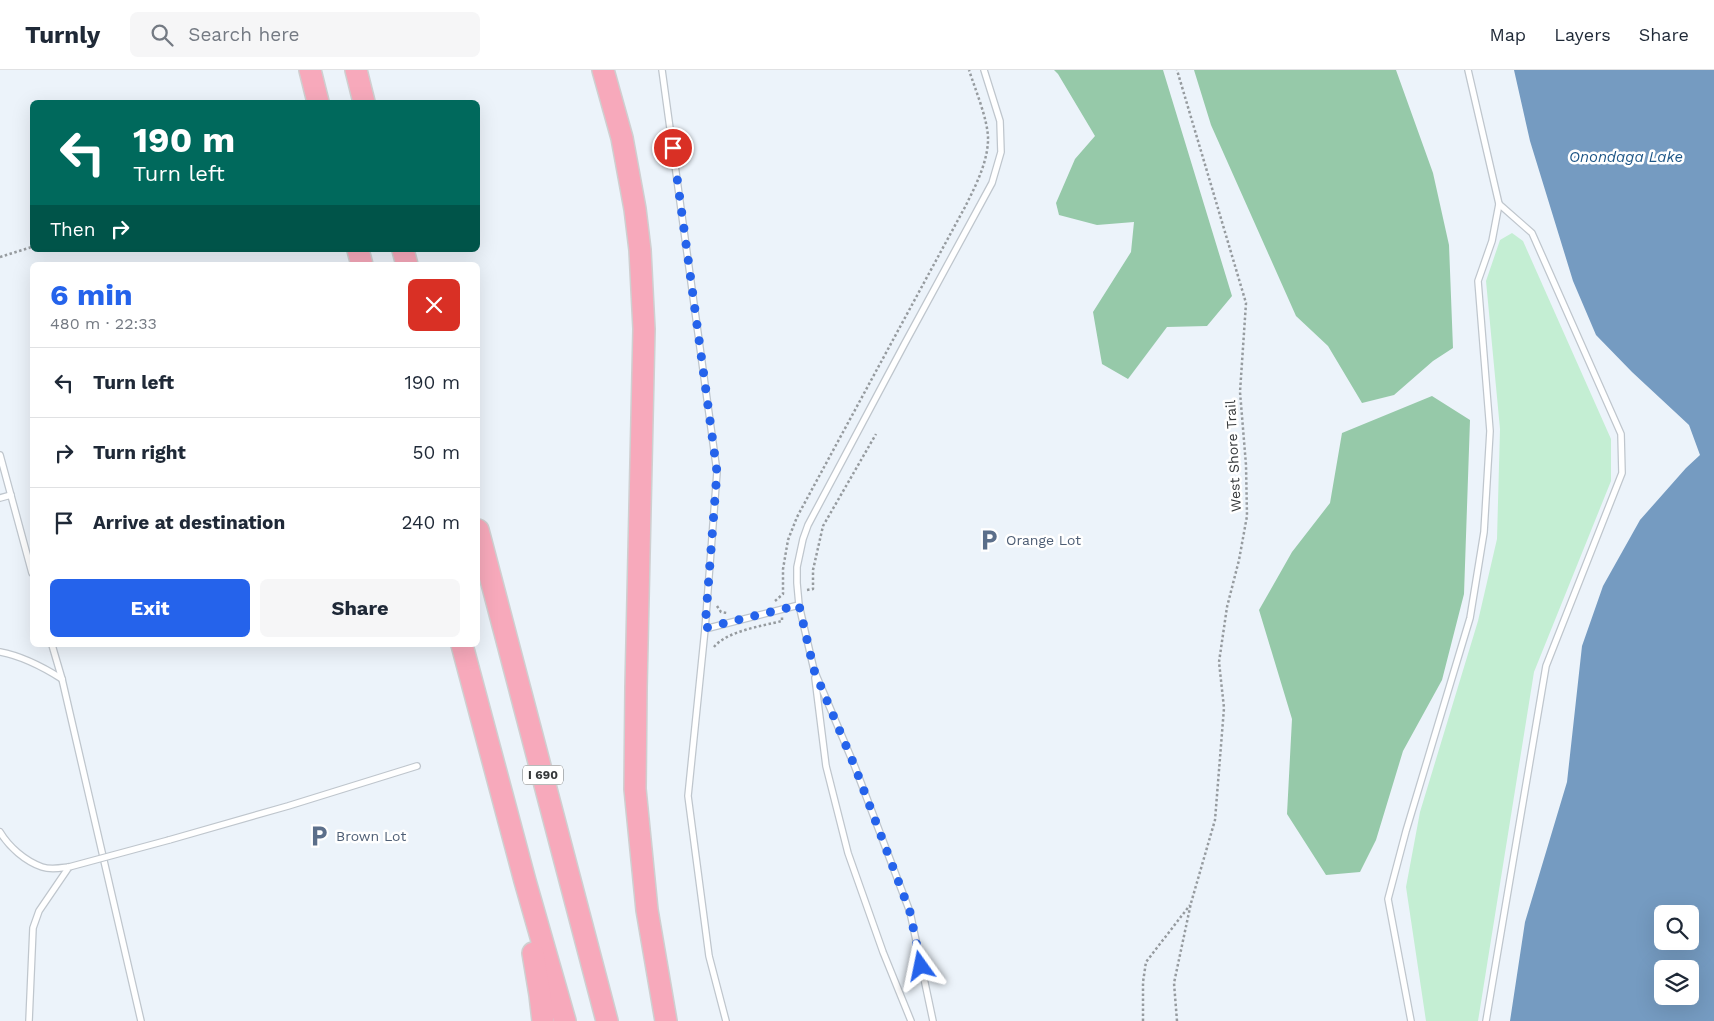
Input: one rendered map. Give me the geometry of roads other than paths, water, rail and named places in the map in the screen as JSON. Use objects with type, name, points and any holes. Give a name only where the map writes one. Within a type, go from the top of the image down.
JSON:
[{"type":"highway","points":[[310,70],[318,100]]},
{"type":"highway","points":[[356,70],[364,100]]},
{"type":"highway","points":[[603,70],[622,138],[640,250],[644,329],[635,789],[646,910],[666,1021]]},
{"type":"highway","name":"I 690","points":[[480,538],[607,1021]]},
{"type":"highway","points":[[463,647],[524,881],[565,1021]]},
{"type":"highway","points":[[524,881],[527,922],[543,1021]]},
{"type":"lane","points":[[662,70],[717,472],[705,628],[688,796],[709,956],[726,1021]]},
{"type":"lane","points":[[910,1021],[848,853],[826,766],[814,670],[799,605],[797,567],[808,525],[992,182],[1001,152],[1000,121],[984,70]]},
{"type":"lane","points":[[1411,1021],[1388,899],[1406,831],[1470,618],[1484,532],[1490,431],[1478,281],[1492,241],[1499,204],[1468,70]]},
{"type":"lane","points":[[1486,1021],[1546,666],[1622,473],[1621,434],[1532,233],[1499,204]]},
{"type":"lane","points":[[0,454],[30,565]]},
{"type":"lane","points":[[0,498],[11,495]]},
{"type":"lane","points":[[705,628],[799,605]]},
{"type":"lane","points":[[53,647],[62,679],[141,1021]]},
{"type":"lane","points":[[0,652],[9,653],[42,666],[62,679]]},
{"type":"lane","points":[[814,670],[855,767],[910,912],[933,1021]]},
{"type":"lane","points":[[0,832],[19,854],[41,867],[53,869],[69,867],[288,806],[417,766]]},
{"type":"lane","points":[[29,1021],[33,928],[39,911],[69,867]]},
{"type":"water","name":"Onondaga Lake","points":[[1514,70],[1714,70],[1714,1021],[1510,1021],[1525,922],[1567,782],[1582,646],[1603,586],[1640,520],[1700,455],[1689,425],[1632,372],[1596,335],[1573,281],[1530,141]]},
{"type":"place","name":"Orange Lot","points":[[989,540]]},
{"type":"place","name":"Brown Lot","points":[[319,836]]}]
